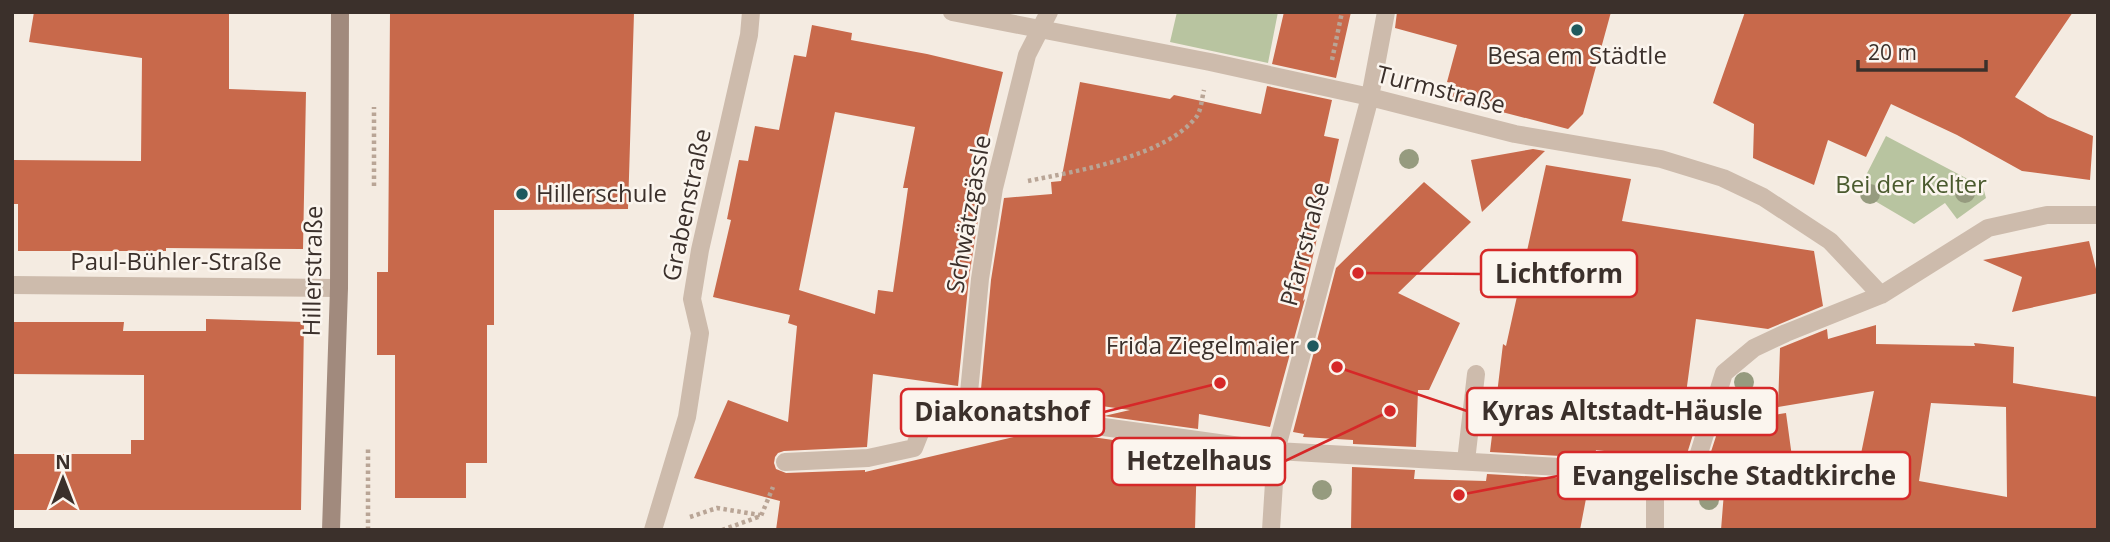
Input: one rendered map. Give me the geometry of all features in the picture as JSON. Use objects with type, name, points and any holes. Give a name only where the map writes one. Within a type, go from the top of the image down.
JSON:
[{"type":"street","name":"Hillerstraße","points":[[331,530],[339,288],[340,12]]},
{"type":"street","name":"Grabenstraße","points":[[653,530],[687,417],[700,333],[692,299],[700,250],[749,35],[751,12]]},
{"type":"street","name":"Turmstraße","points":[[952,12],[1210,62],[1370,97],[1514,134],[1661,159],[1723,178],[1763,197],[1830,241],[1881,295]]},
{"type":"street","name":"Schwätzgässle","points":[[967,413],[980,279],[994,188],[1027,55],[1049,12]]},
{"type":"street","name":"Pfarrstraße","points":[[1271,530],[1276,451],[1370,97],[1386,12]]},
{"type":"street","points":[[785,461],[868,458],[914,448],[928,413],[967,413],[1039,418],[1276,451],[1560,467],[1655,481],[1695,466],[1724,373],[1754,348],[1881,295],[1988,228],[2047,215],[2098,215]]},
{"type":"street","name":"Paul-Bühler-Straße","points":[[12,285],[339,288]]},
{"type":"street","points":[[1466,461],[1476,374]]},
{"type":"street","points":[[1655,481],[1656,530]]},
{"type":"path","points":[[1332,64],[1342,12]]},
{"type":"path","points":[[994,188],[1134,155],[1173,138],[1198,114],[1210,62]]},
{"type":"path","points":[[722,530],[761,516],[785,461]]},
{"type":"path","points":[[688,518],[717,508],[761,516]]},
{"type":"green space","points":[[1177,12],[1278,12],[1268,63],[1170,42]]},
{"type":"green space","name":"Bei der Kelter","points":[[1886,136],[1983,187],[1986,198],[1957,219],[1945,203],[1914,224],[1858,191]]},
{"type":"building","points":[[34,12],[229,13],[229,89],[306,92],[303,249],[18,251],[18,204],[12,204],[12,160],[141,161],[142,58],[29,42]]},
{"type":"building","points":[[390,12],[634,13],[628,209],[494,210],[494,325],[487,325],[487,463],[466,463],[466,498],[395,498],[395,355],[377,355],[377,272],[388,272]]},
{"type":"building","points":[[1284,12],[1351,12],[1336,78],[1272,64]]},
{"type":"building","points":[[1397,12],[1611,12],[1583,114],[1568,129],[1452,99],[1456,84],[1447,82],[1457,45],[1395,28]]},
{"type":"building","points":[[1745,12],[2073,12],[2015,97],[2048,117],[2093,136],[2090,180],[2022,171],[1957,135],[1891,104],[1866,157],[1828,140],[1814,185],[1753,158],[1754,124],[1713,103]]},
{"type":"building","points":[[812,25],[852,33],[851,40],[1003,72],[985,147],[988,148],[969,201],[981,200],[969,278],[958,386],[873,374],[867,447],[784,451],[775,457],[776,469],[786,473],[865,472],[1043,430],[1197,452],[1195,530],[776,530],[780,501],[694,478],[728,400],[788,422],[797,326],[788,323],[790,315],[713,297],[731,220],[727,219],[739,160],[748,161],[755,126],[779,130],[794,55],[806,57]],"holes":[[[835,112],[915,127],[903,188],[908,188],[893,292],[878,290],[875,314],[799,290]]]},
{"type":"building","points":[[1080,82],[1170,99],[1174,95],[1261,114],[1267,86],[1332,100],[1324,136],[1339,139],[1303,301],[1305,299],[1270,427],[1199,414],[1198,429],[1104,416],[1130,410],[981,389],[991,280],[1004,198],[1052,194],[1051,182],[1061,181]]},
{"type":"building","points":[[1533,149],[1545,151],[1482,212],[1471,160]]},
{"type":"building","points":[[1546,165],[1631,179],[1622,221],[1814,251],[1823,306],[1768,329],[1696,319],[1681,431],[1695,428],[1686,457],[1678,460],[1596,450],[1594,461],[1561,456],[1490,452],[1503,344],[1506,346]]},
{"type":"building","points":[[1424,182],[1471,222],[1398,293],[1460,323],[1429,390],[1418,390],[1416,447],[1353,444],[1353,440],[1303,437],[1304,434],[1293,432],[1336,268]]},
{"type":"building","points":[[2089,241],[2098,277],[2098,293],[2012,312],[2022,277],[1983,260]]},
{"type":"building","points":[[206,319],[304,322],[301,510],[12,510],[12,454],[131,454],[131,440],[144,440],[144,375],[12,374],[12,322],[124,322],[123,331],[206,331]]},
{"type":"building","points":[[1876,325],[1876,344],[1975,346],[1974,343],[2014,347],[2013,383],[2098,397],[2098,530],[1721,530],[1726,467],[1707,464],[1720,424],[1786,413],[1795,479],[1857,473],[1874,391],[1778,407],[1780,348],[1827,329],[1828,339]],"holes":[[[1931,403],[2006,407],[2007,497],[1919,481]]]},
{"type":"building","points":[[1352,467],[1415,470],[1414,479],[1486,481],[1487,474],[1559,478],[1589,483],[1580,530],[1351,530]]},
{"type":"place","name":"Besa em Städtle","points":[[1577,30]]},
{"type":"place","name":"Hillerschule","points":[[522,194]]},
{"type":"place","name":"Lichtform","points":[[1358,273]]},
{"type":"place","name":"Frida Ziegelmaier","points":[[1313,346]]},
{"type":"place","name":"Kyras Altstadt-Häusle","points":[[1337,367]]},
{"type":"place","name":"Diakonatshof","points":[[1220,383]]},
{"type":"place","name":"Hetzelhaus","points":[[1390,411]]},
{"type":"place","name":"Evangelische Stadtkirche","points":[[1459,495]]}]
